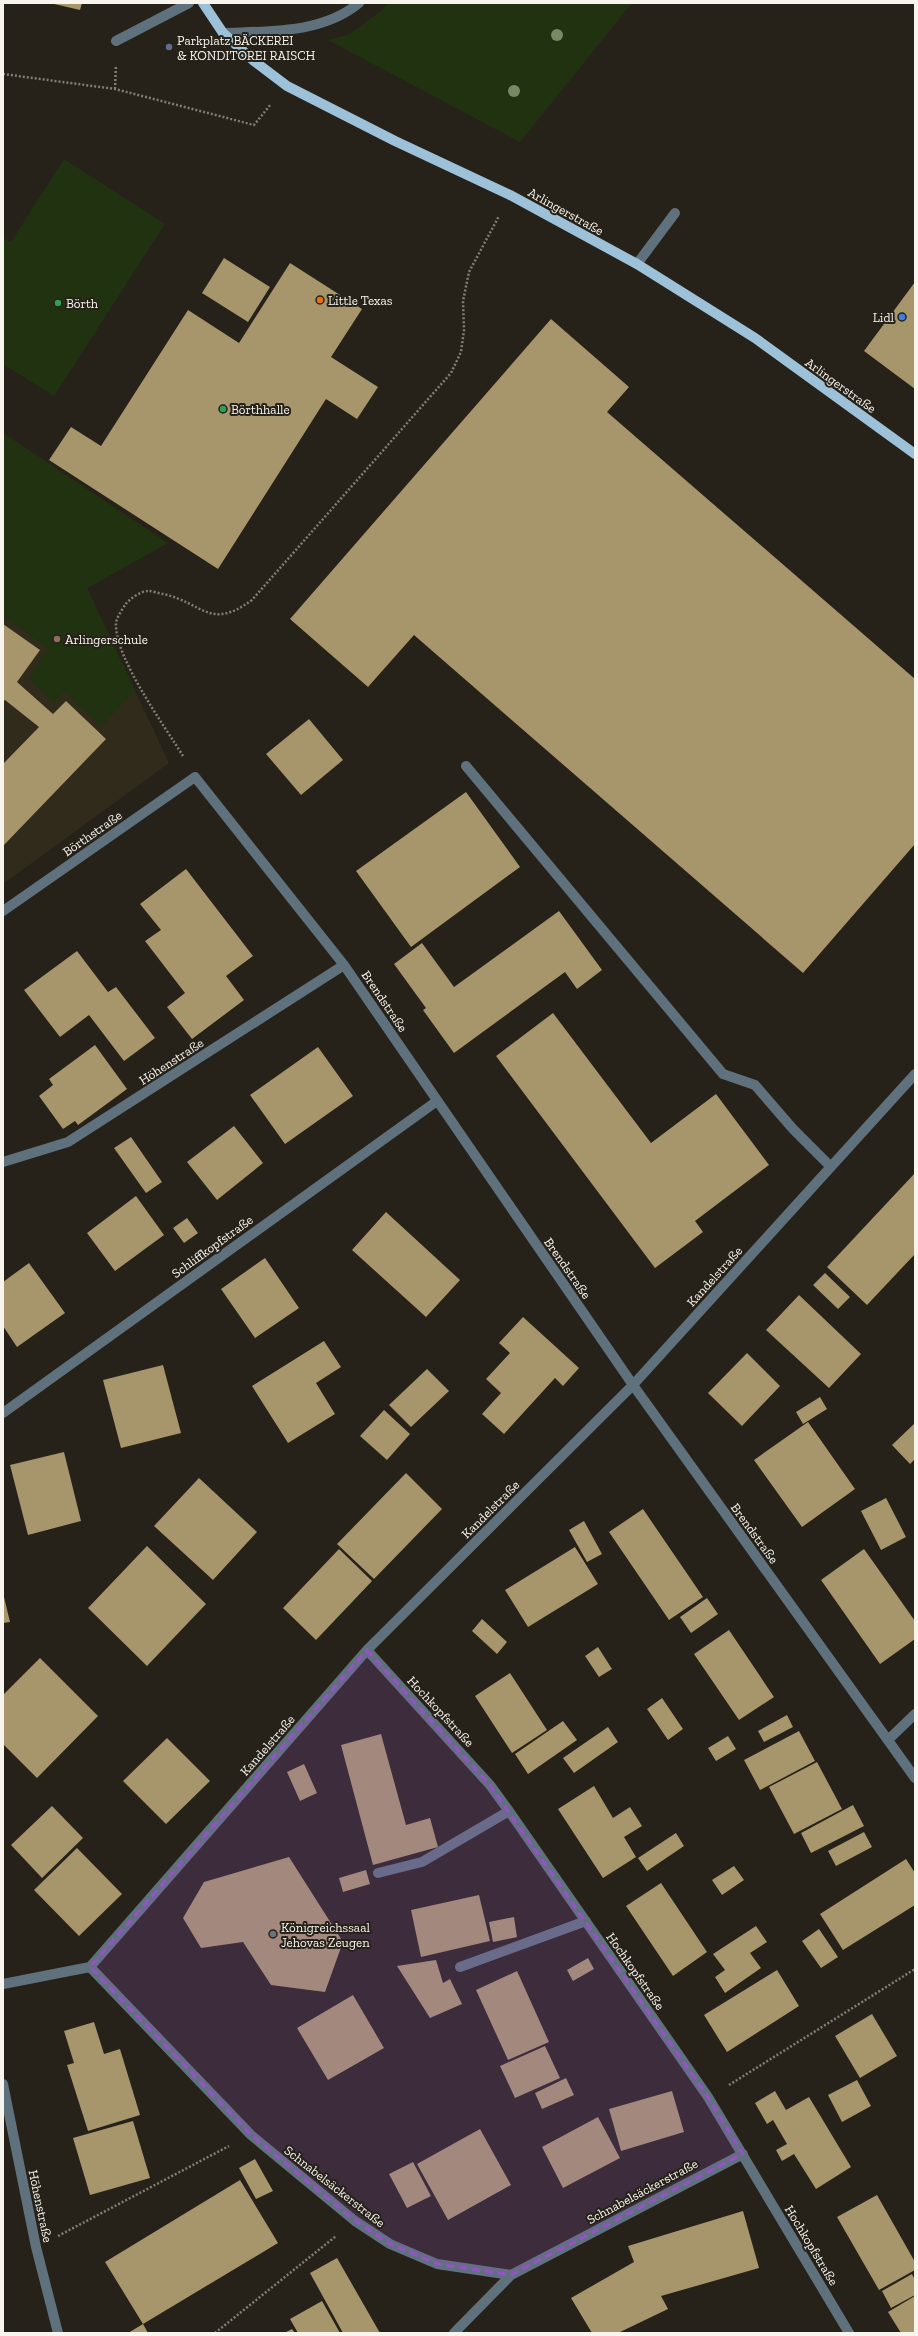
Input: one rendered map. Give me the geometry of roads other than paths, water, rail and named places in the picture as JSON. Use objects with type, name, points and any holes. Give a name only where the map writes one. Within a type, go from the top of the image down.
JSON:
[{"type":"main road","name":"Arlingerstraße","points":[[203,3],[224,34],[254,61],[287,86],[510,195],[637,264],[755,338],[915,454]]},
{"type":"street","points":[[116,41],[189,3]]},
{"type":"street","points":[[224,34],[314,26],[348,12],[359,3]]},
{"type":"street","points":[[637,264],[675,213]]},
{"type":"street","points":[[466,766],[723,1074],[755,1085],[793,1129],[831,1167]]},
{"type":"street","name":"Börthstraße","points":[[3,911],[196,777]]},
{"type":"street","name":"Brendstraße","points":[[196,777],[344,965],[633,1384],[915,1778]]},
{"type":"street","name":"Höhenstraße","points":[[3,1162],[68,1142],[344,965]]},
{"type":"street","name":"Kandelstraße","points":[[90,1967],[367,1650],[633,1384],[915,1074]]},
{"type":"street","name":"Schliffkopfstraße","points":[[3,1413],[437,1101]]},
{"type":"street","name":"Hochkopfstraße","points":[[367,1650],[490,1785],[509,1811],[708,2097],[849,2333]]},
{"type":"street","points":[[888,1740],[915,1714]]},
{"type":"street","points":[[378,1874],[422,1862],[509,1811]]},
{"type":"street","points":[[460,1967],[586,1921]]},
{"type":"street","points":[[3,1984],[90,1967]]},
{"type":"street","name":"Schnabelsäckerstraße","points":[[90,1967],[251,2135],[355,2221],[390,2244],[437,2264],[511,2275],[743,2154]]},
{"type":"street","name":"Höhenstraße","points":[[3,2084],[36,2247],[58,2333]]},
{"type":"street","points":[[454,2333],[511,2275]]},
{"type":"place","name":"Parkplatz BÄCKEREI & KONDITOREI RAISCH","points":[[169,47]]},
{"type":"place","name":"Little Texas","points":[[320,300]]},
{"type":"place","name":"Börth","points":[[58,303]]},
{"type":"place","name":"Lidl","points":[[902,317]]},
{"type":"place","name":"Börthhalle","points":[[223,409]]},
{"type":"place","name":"Arlingerschule","points":[[57,639]]},
{"type":"place","name":"Königreichssaal Jehovas Zeugen","points":[[273,1934]]}]
